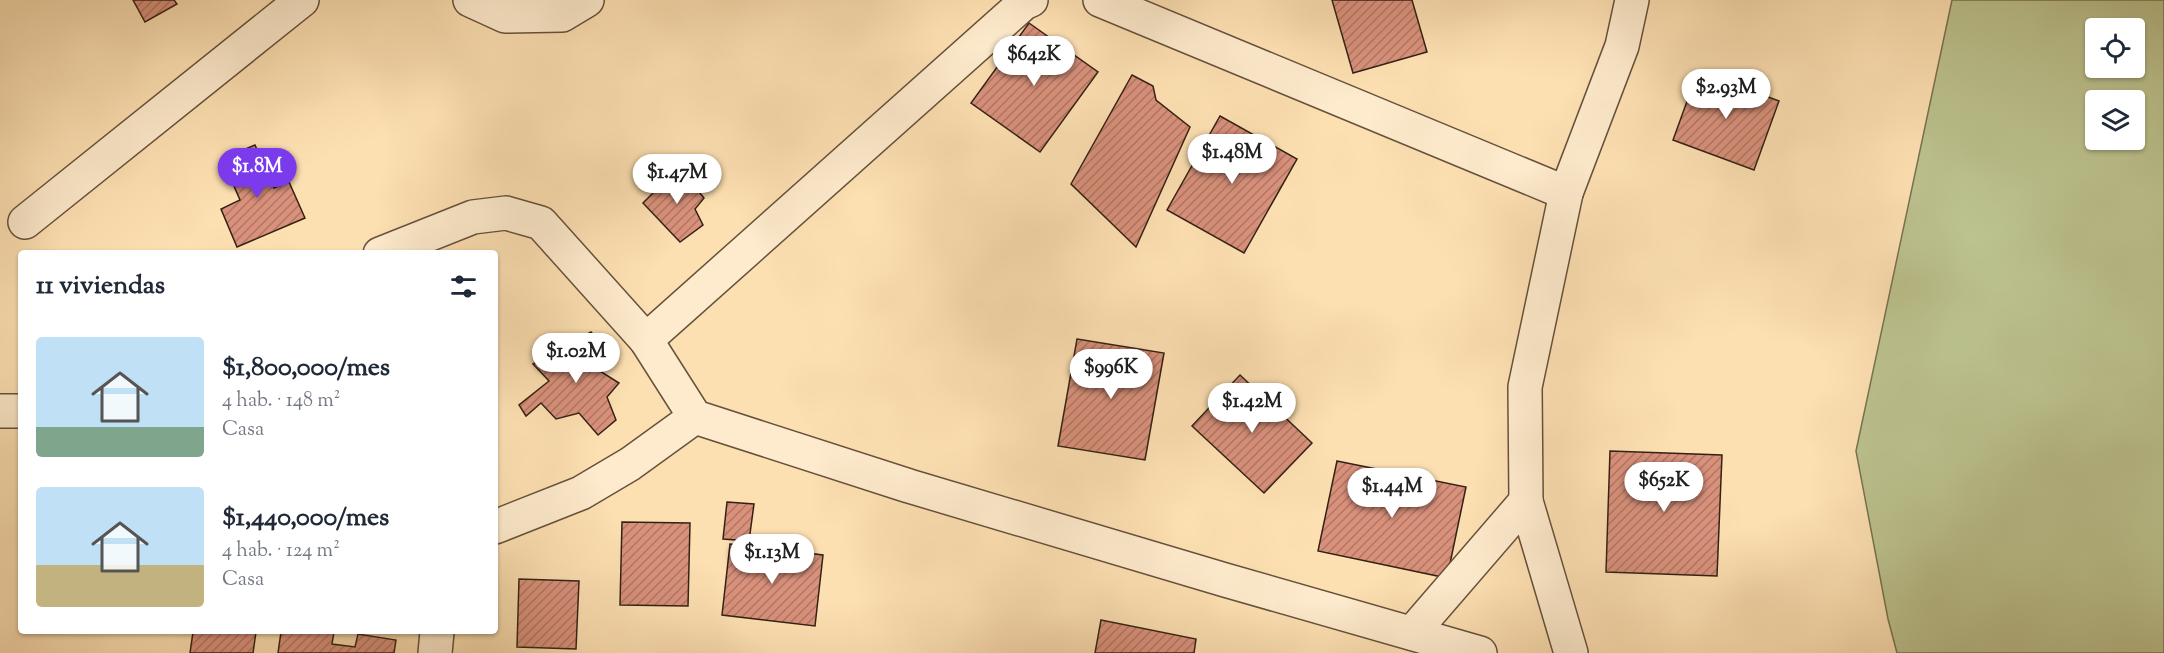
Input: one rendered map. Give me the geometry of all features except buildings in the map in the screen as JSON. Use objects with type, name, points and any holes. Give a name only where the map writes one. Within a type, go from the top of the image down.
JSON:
[{"type":"street","points":[[25,222],[302,0]]},
{"type":"street","points":[[470,0],[505,16],[562,15],[587,0]]},
{"type":"street","points":[[646,340],[1024,3],[1031,0]]},
{"type":"street","points":[[1100,0],[1566,194]]},
{"type":"street","points":[[1571,653],[1527,501],[1525,387],[1566,194],[1622,46],[1632,0]]},
{"type":"street","points":[[390,250],[473,217],[506,213],[541,223],[646,340],[695,417],[920,489],[1480,653]]},
{"type":"street","points":[[0,411],[18,411]]},
{"type":"street","points":[[498,526],[581,493],[630,464],[695,417]]},
{"type":"street","points":[[1412,633],[1527,501]]},
{"type":"street","points":[[435,653],[437,634]]},
{"type":"green space","points":[[1952,0],[2164,0],[2164,653],[1897,653],[1888,619],[1856,451]]}]
